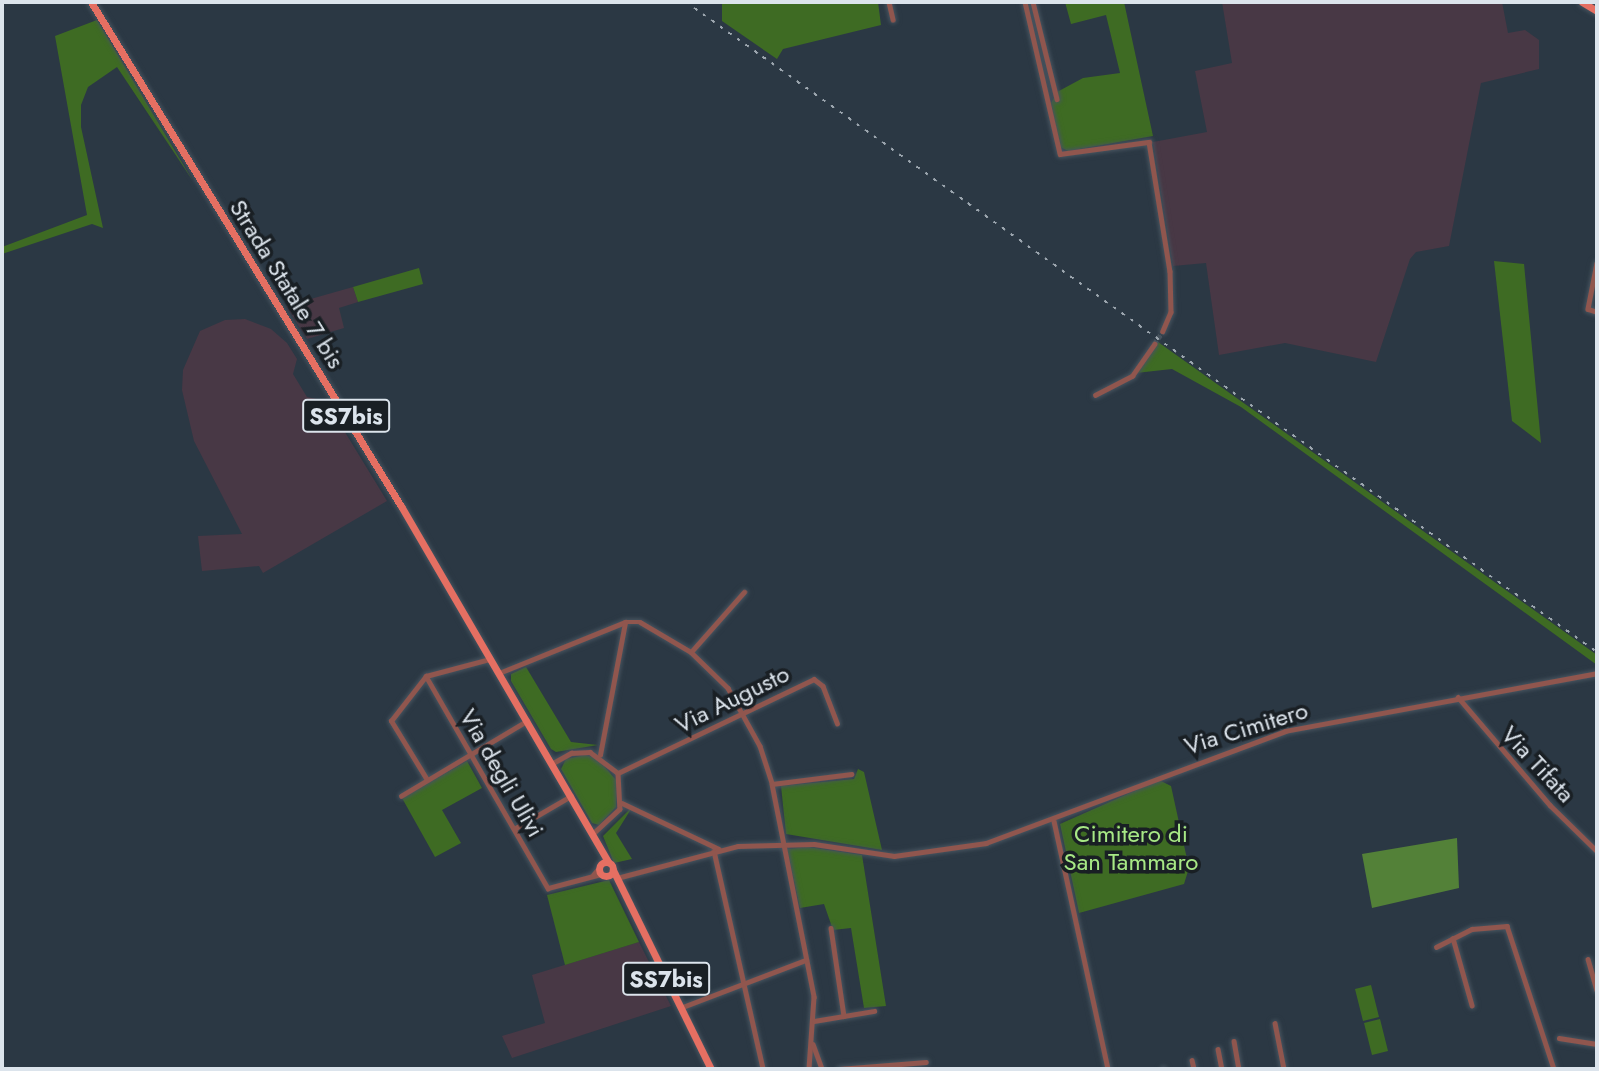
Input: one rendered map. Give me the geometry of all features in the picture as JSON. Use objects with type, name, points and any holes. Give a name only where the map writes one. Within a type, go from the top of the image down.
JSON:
[{"type":"main road","name":"Strada Statale 7 bis","points":[[91,2],[491,659],[595,837]]},
{"type":"main road","points":[[1582,2],[1597,11]]},
{"type":"main road","name":"SS7bis","points":[[595,837],[605,869],[621,888]]},
{"type":"main road","name":"SS7bis","points":[[605,869],[617,878],[711,1069]]},
{"type":"street","points":[[889,2],[893,20]]},
{"type":"street","points":[[1025,2],[1060,154],[1149,142],[1170,271],[1171,312],[1163,331]]},
{"type":"street","points":[[1033,2],[1057,99]]},
{"type":"street","points":[[1597,263],[1588,309],[1597,312]]},
{"type":"street","points":[[1094,395],[1132,376],[1154,344]]},
{"type":"street","points":[[691,652],[744,592]]},
{"type":"street","points":[[600,755],[625,622]]},
{"type":"street","points":[[499,673],[625,622],[648,625],[691,652],[744,712],[772,784],[780,844],[806,960],[814,1021],[809,1069]]},
{"type":"street","points":[[427,780],[391,721],[426,676],[491,659]]},
{"type":"street","name":"Via Cimitero","points":[[617,878],[717,850],[780,844],[894,856],[939,852],[1054,821],[1171,770],[1285,731],[1597,673]]},
{"type":"street","name":"Via degli Ulivi","points":[[426,676],[548,888],[589,877],[605,869]]},
{"type":"street","name":"Via Augusto","points":[[618,773],[814,679],[823,686],[837,723]]},
{"type":"street","name":"Via Tifata","points":[[1458,697],[1550,805],[1597,851]]},
{"type":"street","points":[[401,796],[528,721]]},
{"type":"street","points":[[553,763],[571,753],[600,755],[618,773],[622,803],[612,821],[595,837]]},
{"type":"street","points":[[772,784],[851,774]]},
{"type":"street","points":[[514,829],[572,796]]},
{"type":"street","points":[[622,803],[717,850],[743,984],[763,1069]]},
{"type":"street","points":[[1054,821],[1108,1069]]},
{"type":"street","points":[[1436,947],[1488,925],[1507,926],[1554,1069]]},
{"type":"street","points":[[831,928],[844,1016]]},
{"type":"street","points":[[1453,938],[1472,1005]]},
{"type":"street","points":[[1588,959],[1597,990]]},
{"type":"street","points":[[680,1008],[806,960]]},
{"type":"street","points":[[814,1021],[874,1011]]},
{"type":"street","points":[[1275,1023],[1284,1069]]},
{"type":"street","points":[[1559,1038],[1597,1044]]},
{"type":"street","points":[[1234,1041],[1239,1069]]},
{"type":"street","points":[[813,1043],[822,1069]]},
{"type":"street","points":[[1218,1049],[1222,1069]]},
{"type":"street","points":[[1192,1060],[1194,1069]]},
{"type":"street","points":[[839,1069],[926,1062]]},
{"type":"shaded area","points":[[1222,2],[1502,2],[1508,33],[1525,30],[1539,40],[1539,69],[1481,83],[1449,246],[1416,252],[1410,259],[1376,362],[1285,343],[1219,355],[1206,263],[1173,266],[1153,142],[1207,132],[1195,71],[1232,63]]},
{"type":"shaded area","points":[[353,287],[358,302],[339,308],[344,328],[307,339],[286,306]]},
{"type":"shaded area","points":[[245,319],[271,329],[287,343],[297,359],[293,374],[307,397],[326,401],[387,501],[263,573],[259,566],[202,571],[198,536],[242,534],[194,441],[182,390],[183,370],[200,331],[225,320]]},
{"type":"shaded area","points":[[639,942],[671,1006],[512,1058],[502,1036],[545,1023],[532,975]]},
{"type":"green space","points":[[722,2],[878,2],[881,25],[783,49],[777,59],[722,21]]},
{"type":"green space","points":[[1065,2],[1124,2],[1153,136],[1068,151],[1060,147],[1051,103],[1057,92],[1083,78],[1120,73],[1106,15],[1071,24]]},
{"type":"green space","points":[[97,20],[193,181],[117,67],[88,87],[81,105],[81,127],[103,228],[92,224],[2,254],[2,247],[87,215],[55,36]]},
{"type":"green space","points":[[1494,261],[1524,264],[1541,443],[1512,421]]},
{"type":"green space","points":[[419,268],[423,284],[358,302],[353,287]]},
{"type":"green space","points":[[1158,342],[1597,655],[1597,665],[1241,407],[1172,369],[1136,373]]},
{"type":"green space","points":[[526,667],[571,742],[598,745],[556,752],[551,749],[511,681],[511,674]]},
{"type":"green space","points":[[585,755],[597,758],[617,781],[616,807],[599,825],[592,823],[561,769],[566,759]]},
{"type":"green space","points":[[467,761],[482,788],[442,810],[461,843],[435,857],[402,798]]},
{"type":"green space","points":[[858,769],[864,772],[882,850],[786,834],[781,786],[854,779]]},
{"type":"green space","name":"Cimitero di San Tammaro","points":[[1159,780],[1171,786],[1189,868],[1184,884],[1079,913],[1060,824]]},
{"type":"green space","points":[[633,806],[616,833],[632,859],[614,863],[603,836]]},
{"type":"green space","points":[[1457,838],[1459,888],[1372,908],[1362,854]]},
{"type":"green space","points":[[808,847],[862,855],[886,1006],[864,1008],[851,928],[833,930],[824,904],[800,908],[787,849]]},
{"type":"green space","points":[[609,880],[639,942],[565,965],[547,895]]},
{"type":"green space","points":[[1371,985],[1379,1017],[1363,1021],[1355,989]]},
{"type":"green space","points":[[1380,1019],[1388,1051],[1372,1055],[1364,1023]]},
{"type":"tunnel","points":[[1154,344],[1163,331]]},
{"type":"railway","points":[[686,2],[1597,652]]}]
